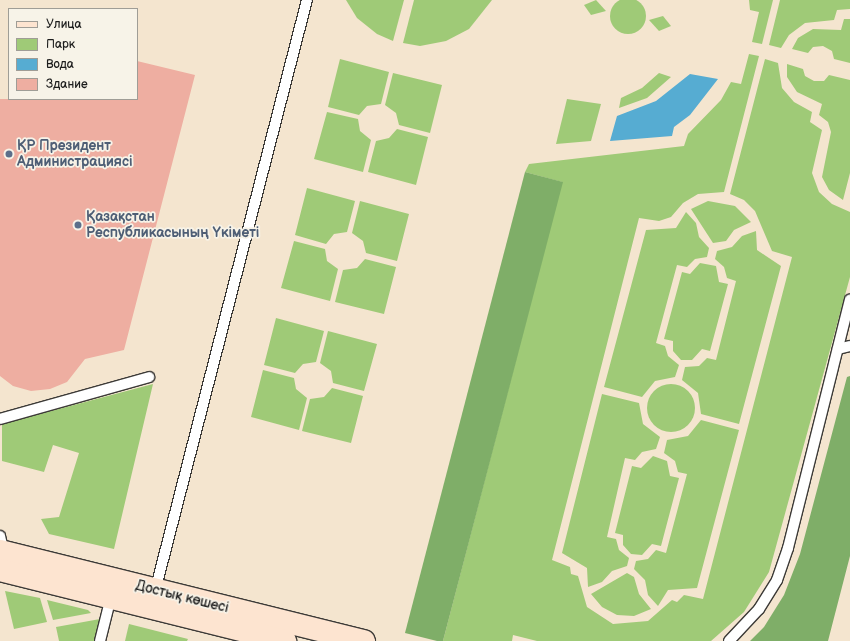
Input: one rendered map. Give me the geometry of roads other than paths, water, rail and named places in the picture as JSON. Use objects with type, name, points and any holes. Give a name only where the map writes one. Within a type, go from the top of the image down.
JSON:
[{"type":"street","name":"Достық көшесі","points":[[1,556],[155,590],[364,641]]},
{"type":"street","name":"Достық көшесі","points":[[1,556],[112,597],[285,641]]},
{"type":"lane","points":[[155,590],[307,0]]},
{"type":"lane","points":[[729,641],[760,609],[777,580],[788,548],[850,300]]},
{"type":"lane","points":[[838,349],[850,346]]},
{"type":"lane","points":[[0,419],[149,378]]},
{"type":"lane","points":[[100,641],[112,597]]},
{"type":"water","points":[[690,74],[718,79],[690,115],[674,127],[672,136],[610,141],[617,116],[656,101]]},
{"type":"place","name":"ҚР Президент Администрациясі","points":[[9,154]]},
{"type":"place","name":"Қазақстан Республикасының Үкіметі","points":[[78,225]]}]
